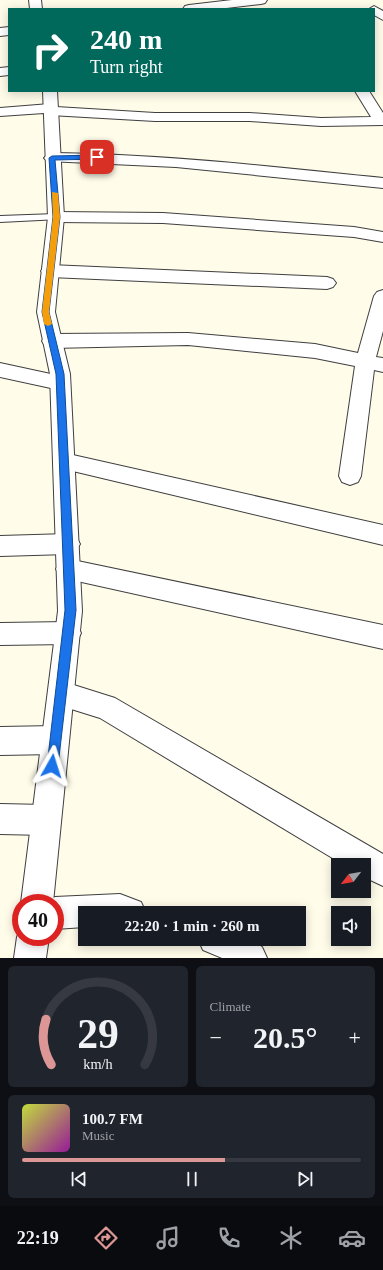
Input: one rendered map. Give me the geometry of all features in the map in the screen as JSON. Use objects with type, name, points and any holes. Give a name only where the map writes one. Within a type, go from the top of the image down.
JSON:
[{"type":"street","points":[[198,8],[261,0]]},
{"type":"street","points":[[363,92],[382,121]]},
{"type":"street","points":[[0,112],[50,103],[154,117],[250,117],[321,122],[382,121]]},
{"type":"street","points":[[38,894],[70,610],[60,374],[46,312],[56,217],[50,103]]},
{"type":"street","points":[[52,158],[97,157],[164,162],[383,183]]},
{"type":"street","points":[[56,217],[163,218],[354,232],[383,237]]},
{"type":"street","points":[[50,271],[327,283]]},
{"type":"street","points":[[350,476],[374,364],[383,296]]},
{"type":"street","points":[[52,341],[188,338],[315,351],[374,364]]},
{"type":"street","points":[[0,370],[60,384]]},
{"type":"street","points":[[64,461],[383,535]]},
{"type":"street","points":[[0,546],[68,544]]},
{"type":"street","points":[[68,569],[383,637]]},
{"type":"street","points":[[0,634],[68,633]]},
{"type":"street","points":[[61,694],[106,707],[383,871]]},
{"type":"street","points":[[0,741],[55,740]]},
{"type":"street","points":[[0,819],[46,820]]},
{"type":"street","points":[[64,913],[78,912]]},
{"type":"street","points":[[30,958],[32,946]]},
{"type":"street","points":[[232,946],[251,958]]},
{"type":"lane","points":[[0,219],[56,217]]},
{"type":"slow traffic","points":[[48,324],[46,312],[56,217],[55,193]]},
{"type":"route","points":[[52,766],[70,610],[60,374],[46,312],[56,217],[52,158],[97,157]]}]
